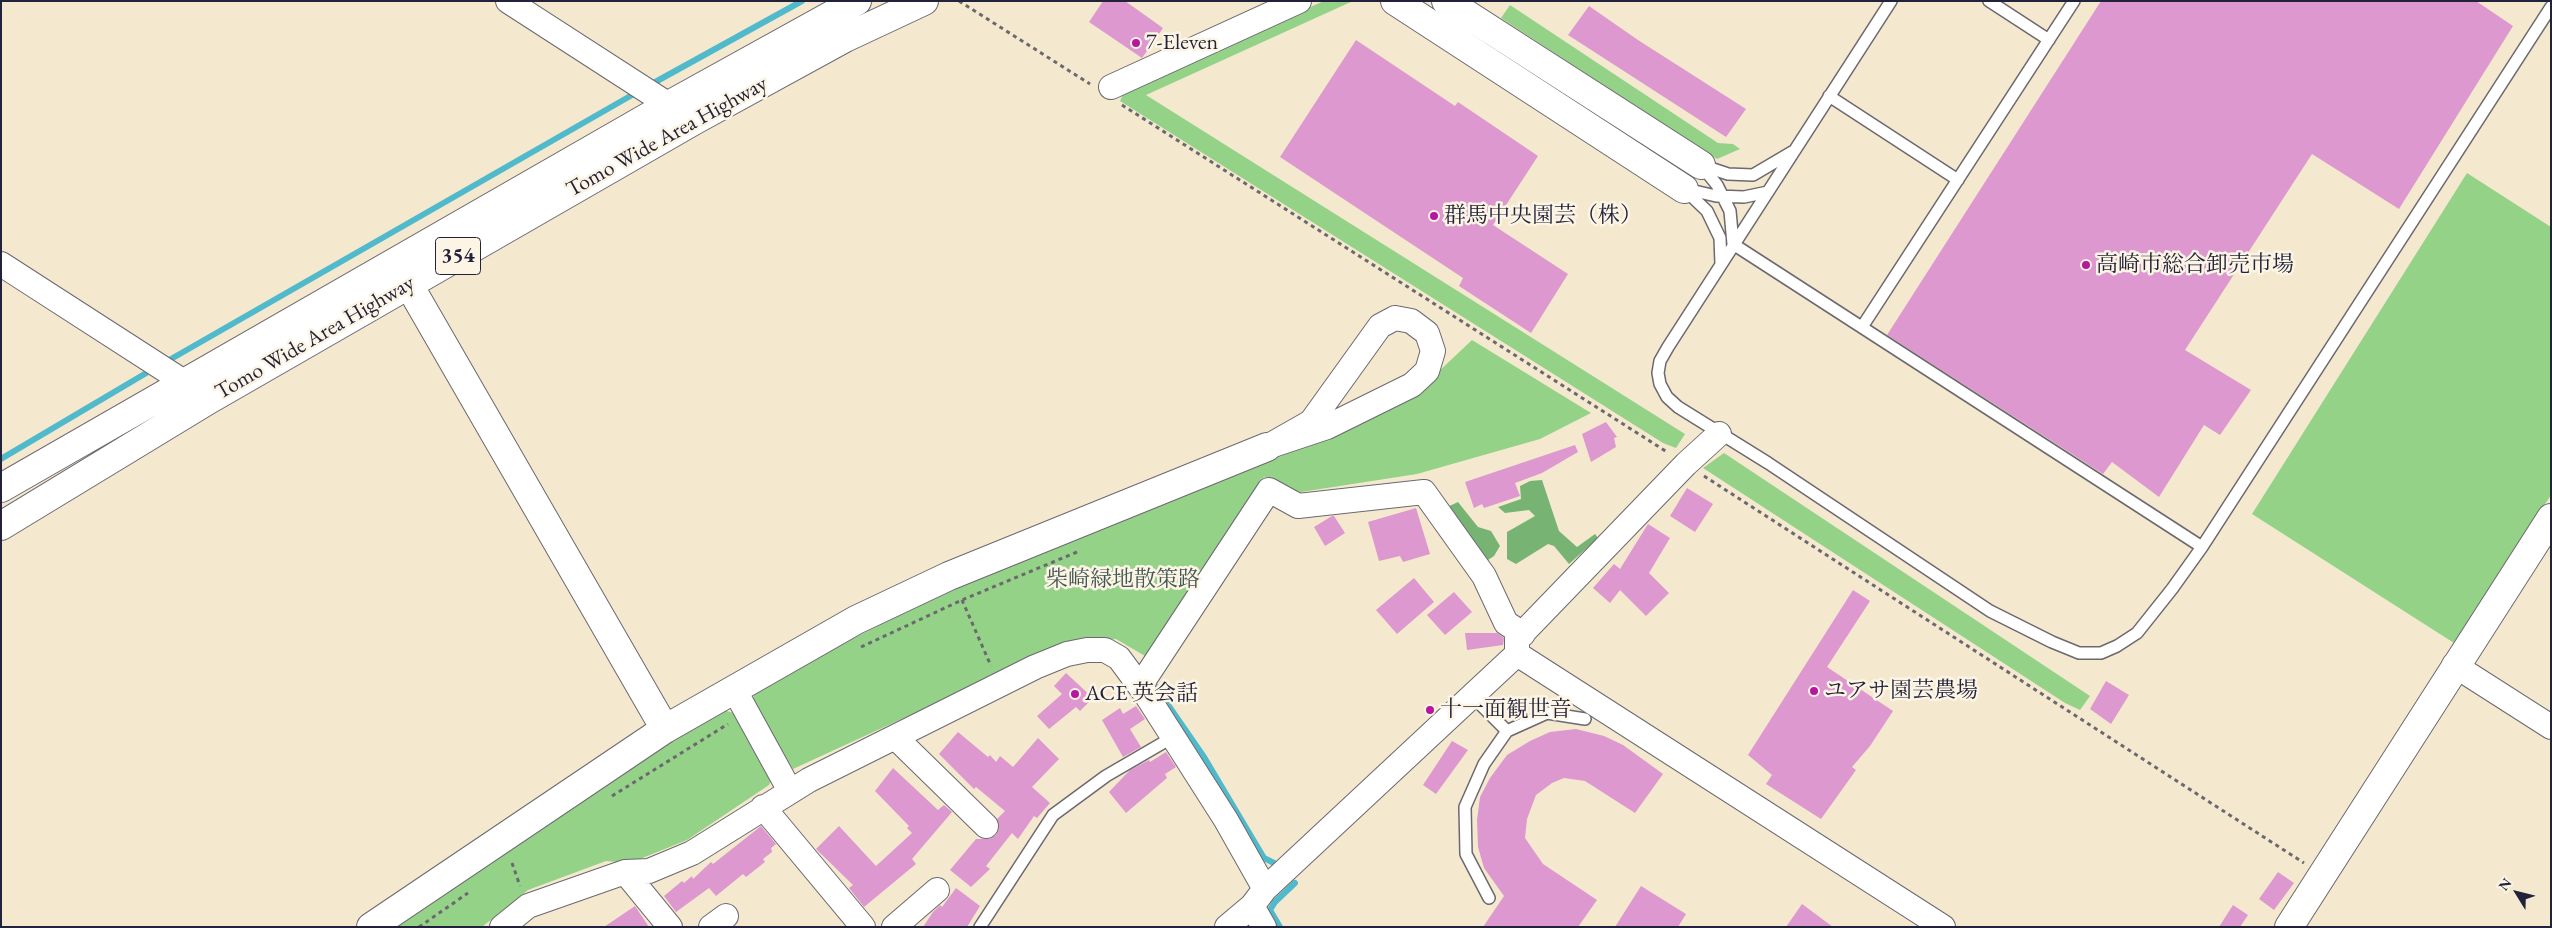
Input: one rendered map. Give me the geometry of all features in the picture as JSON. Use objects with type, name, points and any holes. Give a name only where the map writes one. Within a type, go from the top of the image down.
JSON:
[{"type":"main road","name":"Tomo Wide Area Highway","points":[[1,488],[669,105],[857,1]]},
{"type":"main road","name":"Tomo Wide Area Highway","points":[[1,526],[210,399],[704,115],[845,38],[924,1]]},
{"type":"main road","points":[[1395,1],[1684,189]]},
{"type":"main road","points":[[1446,1],[1701,165]]},
{"type":"main road","points":[[409,284],[665,729]]},
{"type":"main road","points":[[371,927],[665,729],[741,701],[856,620],[949,576],[1267,447]]},
{"type":"main road","points":[[2289,927],[2454,666],[2551,518]]},
{"type":"street","points":[[508,1],[669,105]]},
{"type":"street","points":[[1107,92],[1299,1]]},
{"type":"street","points":[[1,264],[184,382]]},
{"type":"street","points":[[1395,318],[1412,321],[1426,333],[1433,351],[1427,371],[1412,386],[1327,427],[1267,447],[1311,422],[1380,326],[1395,318]]},
{"type":"street","points":[[1227,927],[1472,696],[1686,464],[1719,434]]},
{"type":"street","points":[[1140,686],[1269,490],[1298,506],[1424,492],[1484,576],[1506,623],[1520,644],[1943,927]]},
{"type":"street","points":[[502,927],[528,906],[625,872],[649,871],[692,853],[790,791],[1000,686],[1034,667],[1067,654],[1105,650],[1119,658],[1140,686],[1226,820],[1259,897],[1264,927]]},
{"type":"street","points":[[2454,666],[2551,727]]},
{"type":"street","points":[[741,701],[790,791]]},
{"type":"street","points":[[896,738],[986,826]]},
{"type":"street","points":[[763,807],[863,927]]},
{"type":"street","points":[[625,872],[670,927]]},
{"type":"street","points":[[894,927],[937,890]]},
{"type":"lane","points":[[1891,1],[1668,347],[1660,362],[1658,374],[1660,384],[1667,398],[1719,434],[1768,463],[1990,611],[2052,642],[2079,653],[2101,653],[2117,646],[2137,633],[2172,589],[2202,547],[2551,7]]},
{"type":"lane","points":[[1988,1],[2049,40]]},
{"type":"lane","points":[[1862,327],[2074,1]]},
{"type":"lane","points":[[1829,96],[1958,180]]},
{"type":"lane","points":[[1701,165],[1728,174],[1753,175],[1794,150]]},
{"type":"lane","points":[[1701,165],[1723,197],[1730,211],[1733,244]]},
{"type":"lane","points":[[1684,189],[1723,197],[1744,197],[1768,192]]},
{"type":"lane","points":[[1684,189],[1707,211],[1720,238],[1721,264]]},
{"type":"lane","points":[[1733,244],[2202,547]]},
{"type":"lane","points":[[1472,696],[1507,731]]},
{"type":"lane","points":[[1489,898],[1466,854],[1465,807],[1484,764],[1507,731],[1547,713],[1585,719]]},
{"type":"lane","points":[[980,927],[1053,815],[1106,776],[1173,737]]},
{"type":"path","points":[[959,1],[1107,92],[2322,875]]},
{"type":"path","points":[[856,649],[962,600],[1081,550]]},
{"type":"path","points":[[962,600],[1000,686]]},
{"type":"path","points":[[603,802],[741,701]]},
{"type":"path","points":[[504,868],[520,857]]},
{"type":"path","points":[[419,927],[474,889]]},
{"type":"green space","points":[[1324,1],[1353,1],[1146,95],[1685,434],[1676,448],[1663,443],[1120,101],[1126,87]]},
{"type":"green space","points":[[1510,5],[1718,143],[1733,144],[1740,149],[1717,159],[1501,18]]},
{"type":"green space","points":[[2467,173],[2551,227],[2551,495],[2454,643],[2252,514]]},
{"type":"green space","name":"柴崎緑地散策路","points":[[1472,340],[1591,413],[1540,439],[1417,474],[1301,492],[1287,489],[1264,477],[1145,656],[1116,639],[1069,642],[793,769],[752,701],[757,687],[967,581],[1418,391]]},
{"type":"green space","points":[[1724,453],[2090,696],[2080,710],[2065,703],[1703,468]]},
{"type":"green space","points":[[1542,480],[1559,531],[1577,547],[1595,534],[1598,538],[1569,564],[1554,546],[1548,544],[1516,564],[1507,559],[1507,532],[1535,516],[1529,510],[1505,513],[1498,507],[1521,499],[1520,486],[1530,481]]},
{"type":"green space","points":[[1458,502],[1478,527],[1491,531],[1500,546],[1494,556],[1482,564],[1445,508]]},
{"type":"green space","points":[[723,710],[734,713],[772,778],[769,785],[687,840],[630,863],[606,861],[528,890],[482,927],[392,927],[661,743]]},
{"type":"building","name":"7-Eleven","points":[[1103,1],[1125,1],[1163,28],[1142,58],[1089,22]]},
{"type":"building","name":"高崎市総合卸売市場","points":[[2101,1],[2476,1],[2513,26],[2399,209],[2312,154],[2185,350],[2251,390],[2220,435],[2204,425],[2159,497],[2112,462],[2103,474],[1887,335]]},
{"type":"building","points":[[1589,6],[1638,40],[1746,109],[1726,137],[1568,35]]},
{"type":"building","name":"群馬中央園芸（株）","points":[[1356,40],[1455,106],[1458,102],[1538,156],[1493,225],[1568,274],[1531,333],[1459,286],[1463,278],[1280,157]]},
{"type":"building","points":[[1606,422],[1617,437],[1614,438],[1616,447],[1591,462],[1582,434]]},
{"type":"building","points":[[1575,445],[1578,452],[1542,473],[1515,483],[1520,496],[1484,508],[1482,504],[1474,508],[1465,482]]},
{"type":"building","points":[[1687,488],[1713,504],[1695,532],[1670,516]]},
{"type":"building","points":[[1416,508],[1430,554],[1403,562],[1400,556],[1379,561],[1368,522]]},
{"type":"building","points":[[1334,516],[1345,533],[1325,546],[1314,527]]},
{"type":"building","points":[[1648,524],[1670,538],[1649,573],[1669,593],[1646,616],[1620,590],[1610,603],[1593,588],[1614,564],[1620,569]]},
{"type":"building","points":[[1414,578],[1434,602],[1397,634],[1376,610]]},
{"type":"building","points":[[1853,590],[1870,601],[1827,667],[1893,711],[1870,746],[1852,767],[1856,770],[1821,819],[1766,784],[1772,775],[1748,755]]},
{"type":"building","points":[[1454,592],[1472,612],[1445,635],[1427,615]]},
{"type":"building","points":[[1465,633],[1497,633],[1504,638],[1503,645],[1467,650]]},
{"type":"building","points":[[1066,673],[1093,698],[1080,711],[1076,707],[1049,729],[1037,716],[1062,694],[1054,686]]},
{"type":"building","points":[[2106,681],[2129,695],[2111,724],[2090,709]]},
{"type":"building","points":[[1136,706],[1145,719],[1130,729],[1141,747],[1123,757],[1102,720],[1120,708],[1123,714]]},
{"type":"building","points":[[1576,729],[1604,736],[1623,745],[1663,774],[1635,813],[1585,781],[1564,778],[1552,783],[1536,795],[1527,819],[1525,838],[1543,864],[1597,900],[1578,927],[1483,927],[1504,896],[1484,868],[1478,847],[1477,820],[1480,797],[1490,778],[1507,755],[1550,732]]},
{"type":"building","points":[[958,732],[988,757],[990,755],[996,762],[1000,756],[1013,767],[1038,738],[1059,759],[1032,787],[1050,803],[1037,818],[1034,816],[1018,839],[1012,833],[986,866],[990,869],[971,887],[950,870],[976,839],[989,839],[996,835],[999,829],[997,819],[1005,811],[976,787],[974,789],[939,754]]},
{"type":"building","points":[[1452,741],[1468,750],[1436,794],[1423,785]]},
{"type":"building","points":[[1166,752],[1176,767],[1165,774],[1167,778],[1126,813],[1109,792],[1130,770],[1149,760],[1150,762]]},
{"type":"building","points":[[893,768],[938,810],[944,805],[952,812],[912,859],[916,864],[864,907],[849,888],[853,885],[816,849],[839,826],[876,866],[912,833],[907,828],[909,826],[875,791]]},
{"type":"building","points":[[761,826],[776,844],[771,848],[772,852],[763,859],[765,862],[746,877],[743,874],[716,896],[709,888],[676,912],[664,896],[682,881],[684,883],[692,876],[693,879],[711,862],[713,864]]},
{"type":"building","points":[[2278,872],[2294,883],[2274,910],[2259,899]]},
{"type":"building","points":[[1641,886],[1686,914],[1678,927],[1615,927]]},
{"type":"building","points":[[956,888],[980,906],[967,927],[923,927],[933,912],[940,905],[942,907]]},
{"type":"building","points":[[1802,904],[1833,927],[1786,927]]},
{"type":"building","points":[[2233,905],[2248,915],[2240,927],[2219,927]]},
{"type":"building","points":[[635,906],[649,927],[604,927]]},
{"type":"waterway","points":[[648,86],[802,1]]},
{"type":"waterway","points":[[164,363],[639,91]]},
{"type":"waterway","points":[[1,459],[153,369]]},
{"type":"waterway","points":[[1155,686],[1204,757],[1264,858],[1274,863]]},
{"type":"waterway","points":[[1280,927],[1270,910],[1275,902],[1295,883]]},
{"type":"place","name":"7-Eleven","points":[[1136,43]]},
{"type":"place","name":"群馬中央園芸（株）","points":[[1434,216]]},
{"type":"place","name":"高崎市総合卸売市場","points":[[2086,265]]},
{"type":"place","name":"ユアサ園芸農場","points":[[1814,691]]},
{"type":"place","name":"ACE 英会話","points":[[1075,694]]},
{"type":"place","name":"十一面観世音","points":[[1430,710]]}]
